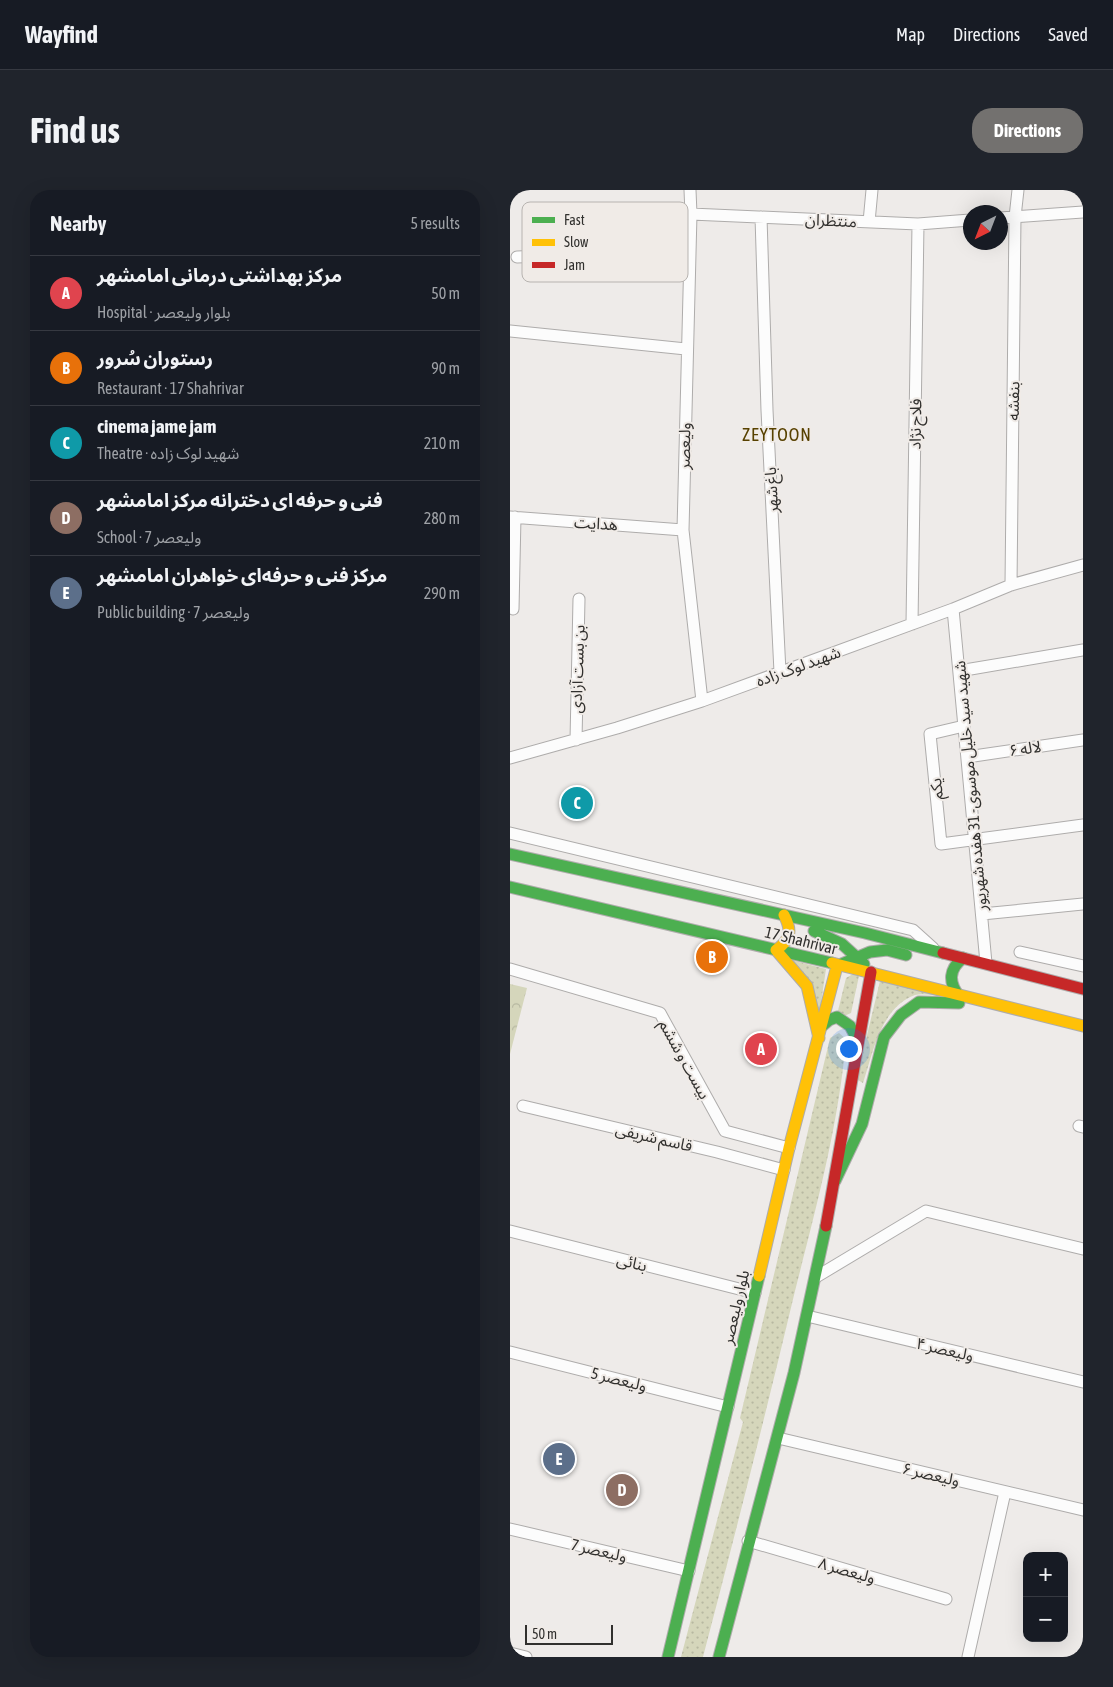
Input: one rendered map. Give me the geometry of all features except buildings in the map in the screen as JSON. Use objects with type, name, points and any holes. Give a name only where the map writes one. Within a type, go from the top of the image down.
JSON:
[{"type":"main road","name":"17 Shahrivar","points":[[510,854],[784,915],[986,963],[1083,989]]},
{"type":"main road","name":"17 Shahrivar","points":[[510,887],[837,966],[871,972],[959,996],[1083,1026]]},
{"type":"main road","points":[[784,915],[791,932],[789,940],[776,950],[807,986],[819,1038]]},
{"type":"main road","points":[[719,1657],[748,1541],[778,1438],[816,1277],[835,1181],[871,972],[846,945],[832,937],[802,927],[784,915]]},
{"type":"main road","points":[[837,966],[870,952],[887,950],[936,961],[964,958]]},
{"type":"main road","points":[[959,996],[951,985],[951,972],[958,961],[964,958]]},
{"type":"main road","name":"بلوار ولیعصر","points":[[668,1657],[789,1148],[837,966]]},
{"type":"main road","points":[[835,1181],[862,1124],[884,1037],[900,1015],[919,1002],[992,1004]]},
{"type":"main road","points":[[822,1026],[829,1020],[837,1017],[848,1023],[858,1040]]},
{"type":"street","name":"ولیعصر","points":[[690,190],[683,530],[702,701]]},
{"type":"street","points":[[869,222],[872,190]]},
{"type":"street","name":"بنفشه","points":[[1011,585],[1015,217],[1018,190]]},
{"type":"street","points":[[1008,217],[1083,212]]},
{"type":"street","name":"منتظران","points":[[691,214],[918,224],[963,221]]},
{"type":"street","name":"باغ شهر","points":[[761,217],[767,410],[780,672]]},
{"type":"street","name":"فلاح نژاد","points":[[912,624],[918,224]]},
{"type":"street","points":[[517,257],[522,257]]},
{"type":"street","points":[[510,331],[686,349]]},
{"type":"street","points":[[513,517],[513,609]]},
{"type":"street","name":"هدایت","points":[[513,517],[683,530]]},
{"type":"street","name":"شهید لوک زاده","points":[[510,758],[576,740],[702,701],[953,609],[1011,585],[1083,565]]},
{"type":"street","name":"بن بست آزادی","points":[[576,740],[579,599]]},
{"type":"street","name":"شهید سید خلیل موسوی- 31 هفده شهریور","points":[[953,609],[986,963]]},
{"type":"street","points":[[959,671],[1083,650]]},
{"type":"street","name":"یکم","points":[[964,726],[930,734],[941,844],[975,840]]},
{"type":"street","name":"لاله ۶","points":[[967,756],[1083,740]]},
{"type":"street","points":[[975,840],[1083,825]]},
{"type":"street","points":[[510,833],[913,930],[936,951]]},
{"type":"street","points":[[745,906],[748,890]]},
{"type":"street","points":[[982,914],[1083,904]]},
{"type":"street","points":[[1020,952],[1083,966]]},
{"type":"street","name":"بیست و ششم","points":[[510,969],[660,1014],[725,1131]]},
{"type":"street","name":"قاسم شریفی","points":[[524,1106],[784,1170]]},
{"type":"street","points":[[717,1152],[725,1131],[789,1148]]},
{"type":"street","points":[[816,1277],[926,1211],[1083,1249]]},
{"type":"street","name":"بنائی","points":[[510,1231],[755,1293]]},
{"type":"street","name":"ولیعصر ۴","points":[[807,1316],[1083,1382]]},
{"type":"street","name":"ولیعصر 5","points":[[510,1352],[728,1407]]},
{"type":"street","name":"ولیعصر ۶","points":[[778,1438],[1083,1510]]},
{"type":"street","points":[[968,1657],[1005,1492]]},
{"type":"street","name":"ولیعصر 7","points":[[510,1529],[689,1571]]},
{"type":"street","name":"ولیعصر ۸","points":[[748,1541],[946,1599]]},
{"type":"street","points":[[510,1653],[526,1657]]},
{"type":"green space","points":[[787,959],[826,969],[819,1016]]},
{"type":"green space","points":[[853,974],[859,976],[851,1013],[844,1016],[838,1011],[846,978]]},
{"type":"green space","points":[[880,981],[943,996],[915,995],[903,1001],[894,1010],[880,1033],[863,1083],[857,1077]]},
{"type":"green space","points":[[510,984],[527,988],[510,1054]]},
{"type":"green space","points":[[839,1033],[846,1039],[843,1071],[832,1134],[819,1197],[750,1474],[703,1657],[681,1657],[743,1422],[740,1418],[830,1038]]},
{"type":"traffic: fast","points":[[510,854],[865,933],[943,953]]},
{"type":"traffic: fast","points":[[510,887],[832,963]]},
{"type":"traffic: fast","points":[[814,931],[842,944],[864,964]]},
{"type":"traffic: fast","points":[[837,966],[870,952],[887,950],[906,955]]},
{"type":"traffic: fast","points":[[959,996],[953,986],[952,976],[958,962],[963,958]]},
{"type":"traffic: fast","points":[[835,1181],[862,1124],[884,1037],[901,1015],[919,1002],[959,1003]]},
{"type":"traffic: fast","points":[[822,1026],[829,1020],[837,1017],[850,1026],[858,1041]]},
{"type":"traffic: fast","points":[[719,1657],[794,1373],[826,1226]]},
{"type":"traffic: fast","points":[[668,1657],[759,1276]]},
{"type":"traffic: slow","points":[[784,915],[789,934],[785,942],[776,950],[807,986],[819,1038]]},
{"type":"traffic: slow","points":[[832,963],[1083,1026]]},
{"type":"traffic: slow","points":[[759,1276],[789,1148],[837,966]]},
{"type":"traffic: jam","points":[[943,953],[1083,989]]},
{"type":"traffic: jam","points":[[826,1226],[871,972]]},
{"type":"place","name":"cinema jame jam","points":[[577,803]]},
{"type":"place","name":"رستوران سُرور","points":[[712,957]]},
{"type":"place","name":"مرکز بهداشتی درمانی امامشهر","points":[[761,1049]]},
{"type":"place","name":"مرکز فنی و حرفه‌ای خواهران امامشهر","points":[[559,1459]]},
{"type":"place","name":"فنی و حرفه ای دخترانه مرکز امامشهر","points":[[622,1490]]},
{"type":"district","name":"ZEYTOON","points":[[777,435]]}]
